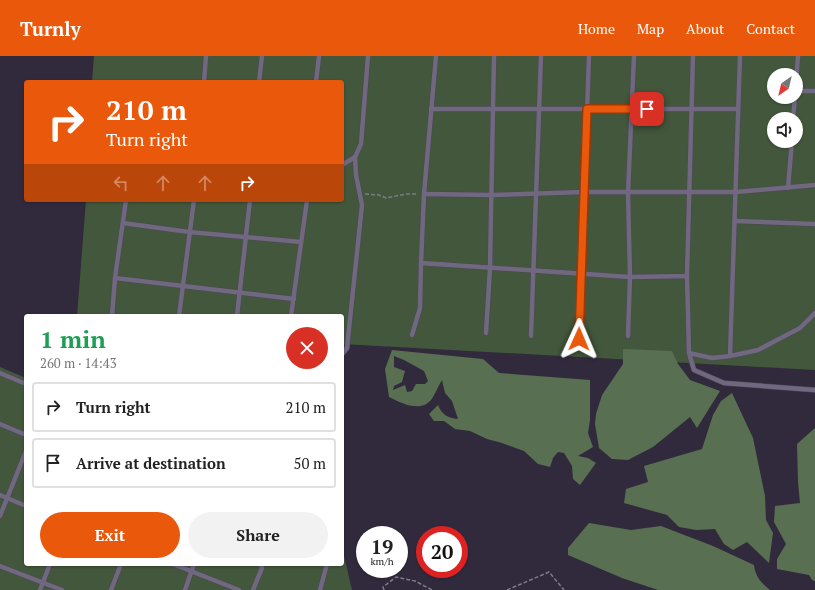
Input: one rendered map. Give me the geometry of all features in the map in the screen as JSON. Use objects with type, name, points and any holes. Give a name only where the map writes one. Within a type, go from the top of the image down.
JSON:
[{"type":"lane","points":[[204,80],[206,56]]},
{"type":"lane","points":[[259,80],[262,56]]},
{"type":"lane","points":[[316,80],[318,56]]},
{"type":"lane","points":[[344,352],[347,348],[362,205],[356,175],[355,157],[361,144],[368,56]]},
{"type":"lane","points":[[412,335],[420,308],[424,194],[436,56]]},
{"type":"lane","points":[[486,333],[490,268],[494,56]]},
{"type":"lane","points":[[531,336],[541,56]]},
{"type":"lane","points":[[579,339],[580,274],[589,56]]},
{"type":"lane","points":[[628,336],[630,277],[628,193],[634,56]]},
{"type":"lane","points":[[693,56],[687,276],[689,353],[694,370],[724,382],[815,390]]},
{"type":"lane","points":[[730,356],[740,56]]},
{"type":"lane","points":[[797,68],[798,56]]},
{"type":"lane","points":[[803,91],[815,92]]},
{"type":"lane","points":[[431,109],[738,109]]},
{"type":"lane","points":[[788,188],[791,148]]},
{"type":"lane","points":[[344,164],[355,157]]},
{"type":"lane","points":[[424,194],[492,195],[537,192],[736,192],[815,185]]},
{"type":"lane","points":[[112,314],[115,278],[126,202]]},
{"type":"lane","points":[[179,314],[194,202]]},
{"type":"lane","points":[[237,314],[250,202]]},
{"type":"lane","points":[[291,314],[307,202]]},
{"type":"lane","points":[[735,222],[815,224]]},
{"type":"lane","points":[[123,223],[189,232],[301,242]]},
{"type":"lane","points":[[421,263],[533,272],[630,277],[687,276]]},
{"type":"lane","points":[[115,278],[294,299]]},
{"type":"lane","points":[[689,353],[712,358],[758,350],[800,328],[815,313]]},
{"type":"lane","points":[[0,374],[24,383]]},
{"type":"lane","points":[[0,424],[24,434]]},
{"type":"lane","points":[[0,516],[24,456]]},
{"type":"lane","points":[[0,495],[24,505]]},
{"type":"lane","points":[[0,566],[62,590]]},
{"type":"lane","points":[[40,590],[49,566]]},
{"type":"lane","points":[[111,590],[120,566]]},
{"type":"lane","points":[[178,566],[240,590]]},
{"type":"lane","points":[[185,590],[194,566]]},
{"type":"lane","points":[[253,590],[262,566]]},
{"type":"lane","points":[[320,590],[326,566]]},
{"type":"path","points":[[359,193],[379,195],[386,198],[406,194],[424,194]]},
{"type":"path","points":[[507,590],[549,572],[564,590]]},
{"type":"path","points":[[384,590],[383,587],[396,577],[415,581],[432,590]]},
{"type":"path","points":[[517,590],[519,585]]},
{"type":"green space","points":[[94,56],[815,56],[815,370],[344,344],[344,314],[77,314],[86,202],[344,202],[344,80],[92,80]]},
{"type":"green space","points":[[623,349],[672,351],[678,364],[690,380],[720,391],[697,428],[690,417],[653,447],[628,460],[612,459],[599,448],[595,424],[596,414],[602,395],[623,364]]},
{"type":"green space","points":[[392,350],[483,359],[499,373],[590,380],[590,420],[588,433],[593,447],[578,456],[588,458],[596,463],[580,485],[573,479],[572,466],[564,453],[558,452],[553,458],[550,467],[538,464],[524,451],[487,439],[470,431],[455,429],[444,421],[434,421],[429,414],[438,405],[441,411],[446,415],[451,418],[458,419],[452,401],[445,393],[442,380],[431,400],[427,404],[421,406],[410,406],[389,397],[385,369]],"holes":[[[394,356],[424,371],[428,381],[425,384],[416,384],[412,391],[407,392],[405,385],[393,390],[394,386],[402,382],[405,371],[394,367]]]},
{"type":"green space","points":[[0,367],[24,377],[24,566],[344,566],[344,556],[352,590],[0,590]]},
{"type":"green space","points":[[732,393],[753,438],[765,496],[766,520],[773,533],[769,563],[747,542],[733,550],[724,544],[715,529],[696,530],[679,527],[667,515],[624,503],[626,489],[648,482],[644,466],[702,449],[713,415],[721,401]]},
{"type":"green space","points":[[815,428],[815,581],[812,580],[809,575],[777,569],[777,559],[786,544],[774,522],[775,506],[800,503],[797,444]]},
{"type":"green space","points":[[589,523],[631,530],[661,526],[713,546],[754,565],[759,579],[770,590],[658,590],[622,578],[568,555],[568,548]]},
{"type":"route","points":[[579,339],[580,274],[587,109],[647,109]]}]
